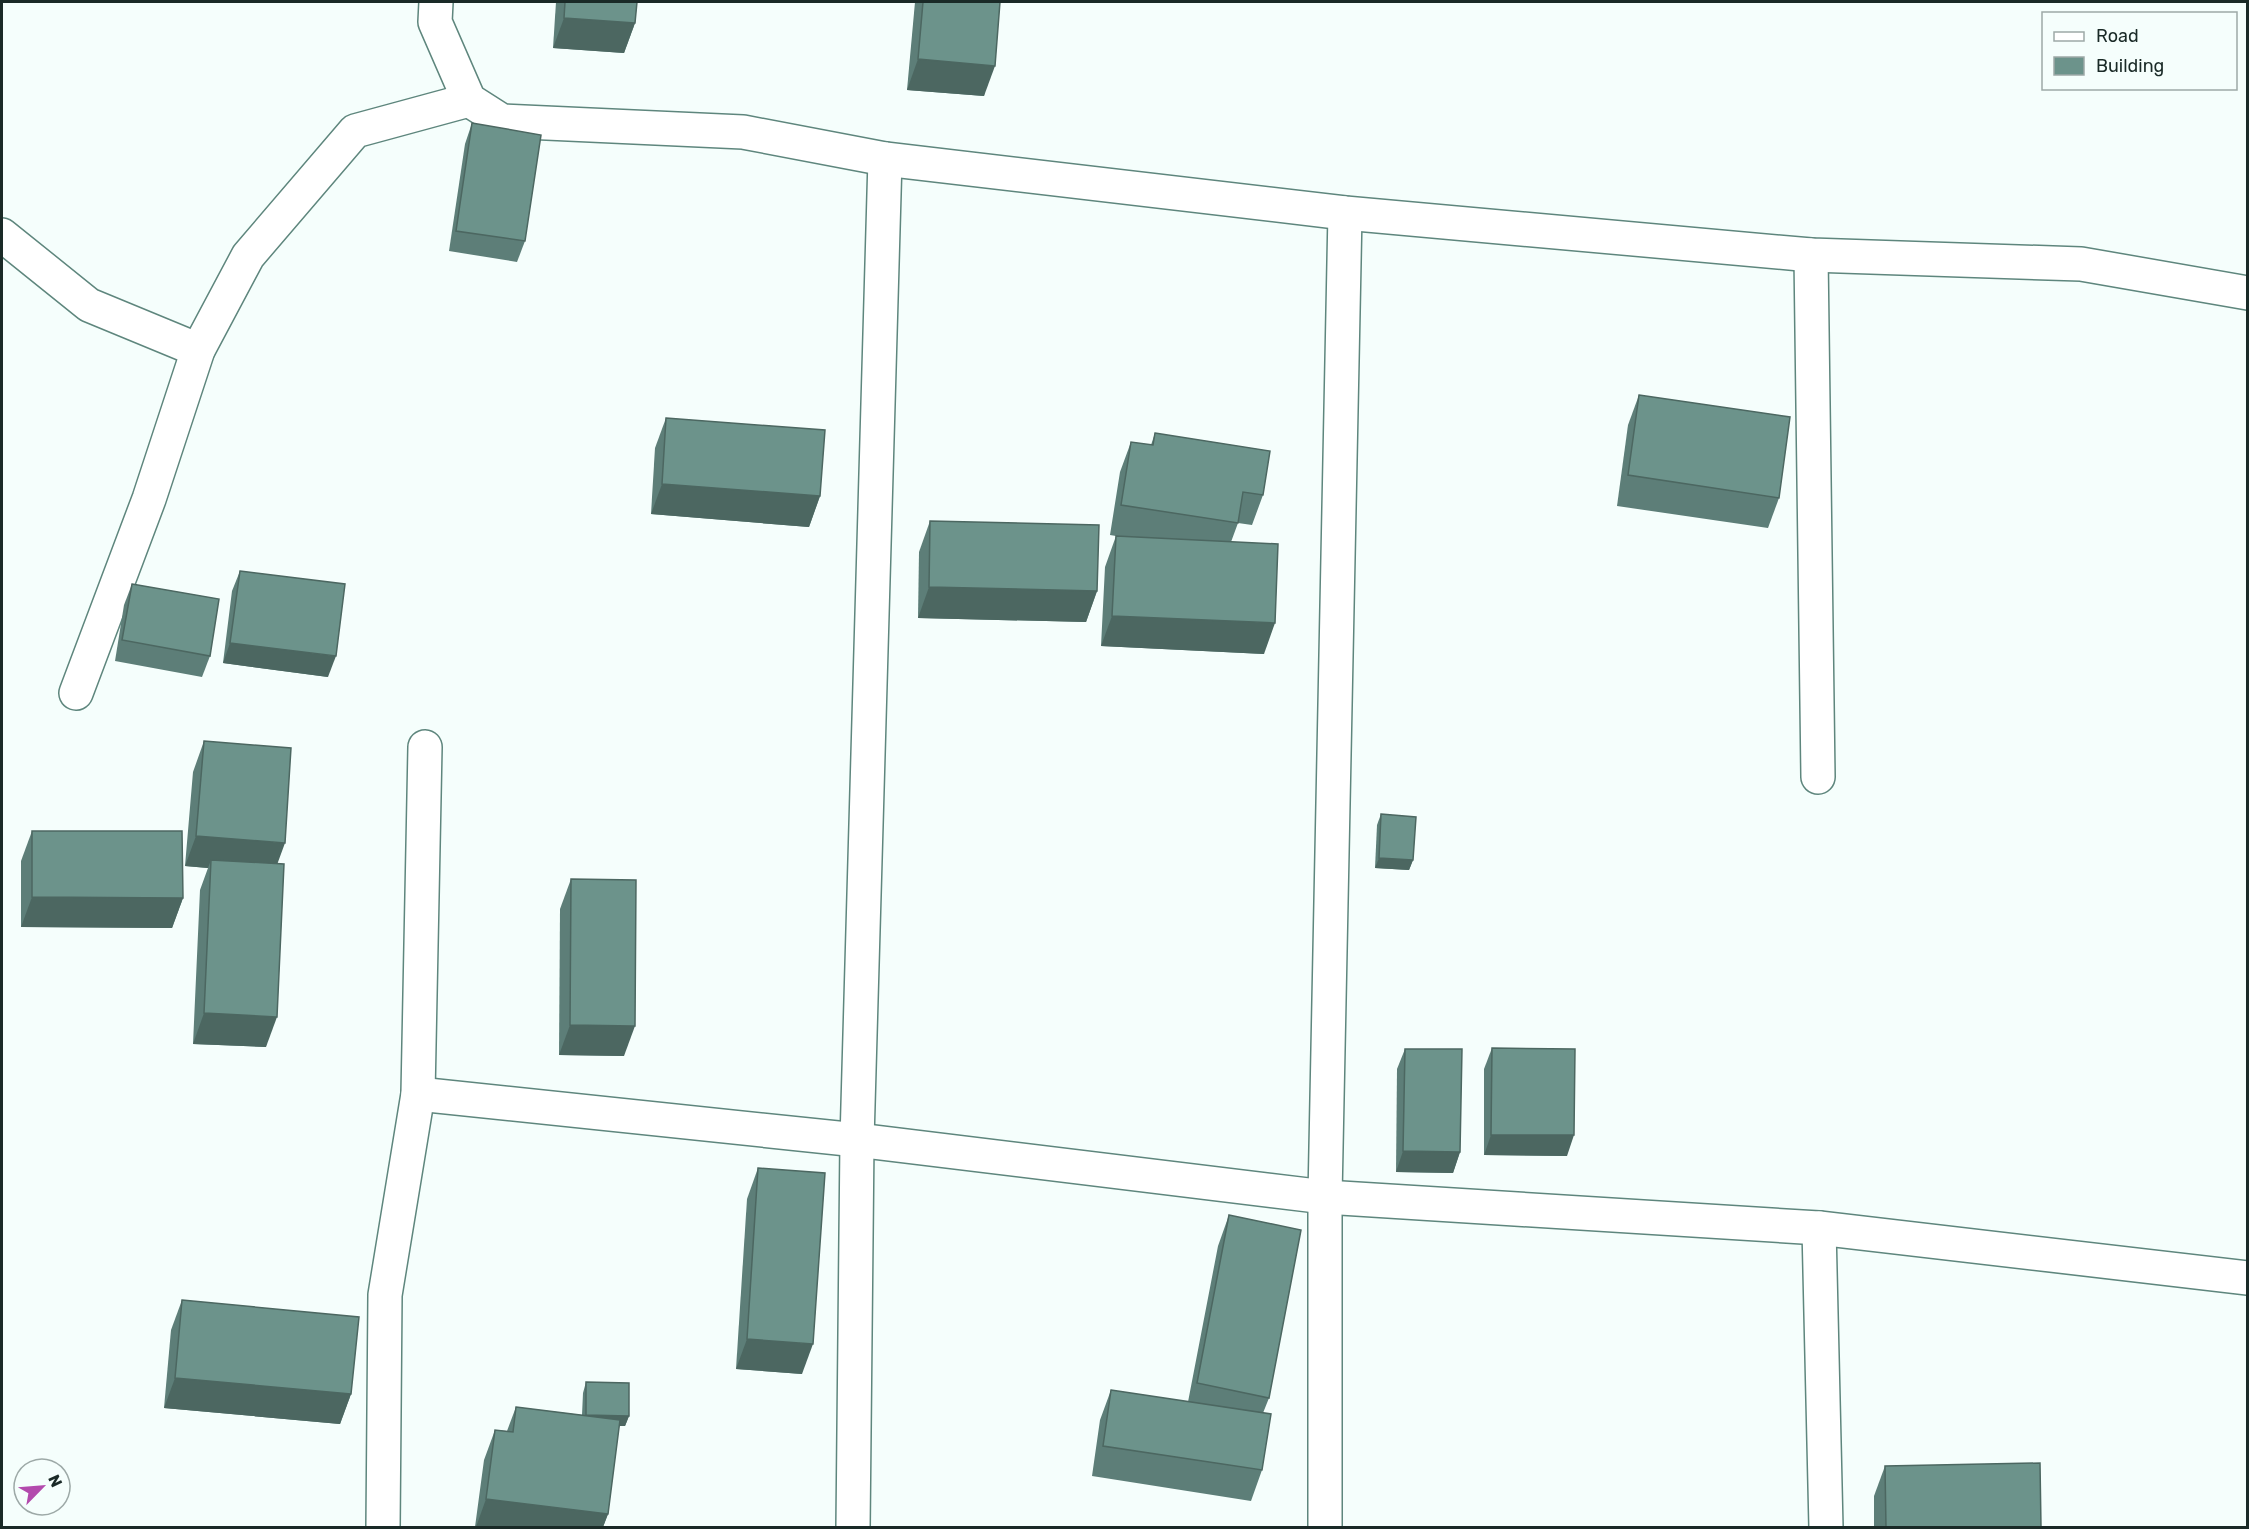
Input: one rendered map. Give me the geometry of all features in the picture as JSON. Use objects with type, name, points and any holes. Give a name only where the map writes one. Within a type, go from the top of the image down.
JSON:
[{"type":"street","points":[[436,2],[435,22],[469,100],[502,121],[743,132],[885,159],[1345,213],[1811,255],[2081,264],[2247,293]]},
{"type":"street","points":[[76,693],[149,499],[198,350],[248,256],[355,131],[469,100]]},
{"type":"street","points":[[853,1527],[857,1140],[885,159]]},
{"type":"street","points":[[1325,1527],[1325,1197],[1345,213]]},
{"type":"street","points":[[2,235],[90,305],[198,350]]},
{"type":"street","points":[[1811,255],[1818,777]]},
{"type":"street","points":[[383,1527],[385,1295],[418,1095],[425,747]]},
{"type":"street","points":[[418,1095],[857,1140],[1325,1197],[1819,1228],[2247,1278]]},
{"type":"street","points":[[1819,1228],[1826,1527]]},
{"type":"building","points":[[565,2],[637,2],[635,23],[564,18]]},
{"type":"building","points":[[923,2],[1000,2],[995,66],[918,59]]},
{"type":"building","points":[[472,123],[541,135],[525,241],[456,231]]},
{"type":"building","points":[[1639,395],[1790,417],[1779,498],[1628,475]]},
{"type":"building","points":[[666,418],[825,430],[820,496],[662,484]]},
{"type":"building","points":[[1155,433],[1270,451],[1263,495],[1243,492],[1238,523],[1121,505],[1131,442],[1153,445]]},
{"type":"building","points":[[930,521],[1099,525],[1097,591],[929,587]]},
{"type":"building","points":[[1116,536],[1278,544],[1275,623],[1112,616]]},
{"type":"building","points":[[240,571],[345,584],[336,656],[230,643]]},
{"type":"building","points":[[132,584],[219,599],[210,656],[122,640]]},
{"type":"building","points":[[204,741],[291,748],[285,843],[196,836]]},
{"type":"building","points":[[1381,814],[1416,817],[1413,860],[1379,858]]},
{"type":"building","points":[[32,831],[182,831],[183,898],[32,897]]},
{"type":"building","points":[[211,860],[284,864],[277,1017],[204,1013]]},
{"type":"building","points":[[571,879],[636,880],[635,1026],[570,1025]]},
{"type":"building","points":[[1492,1048],[1575,1049],[1574,1135],[1491,1135]]},
{"type":"building","points":[[1405,1049],[1462,1049],[1460,1152],[1403,1151]]},
{"type":"building","points":[[758,1168],[825,1173],[813,1344],[747,1339]]},
{"type":"building","points":[[1229,1215],[1301,1230],[1269,1398],[1197,1383]]},
{"type":"building","points":[[182,1300],[359,1317],[351,1394],[175,1378]]},
{"type":"building","points":[[586,1382],[629,1383],[629,1416],[586,1415]]},
{"type":"building","points":[[1111,1390],[1271,1414],[1262,1470],[1103,1446]]},
{"type":"building","points":[[516,1407],[620,1420],[608,1514],[486,1499],[495,1430],[513,1432]]},
{"type":"building","points":[[2040,1463],[2041,1527],[1886,1527],[1885,1466]]}]
